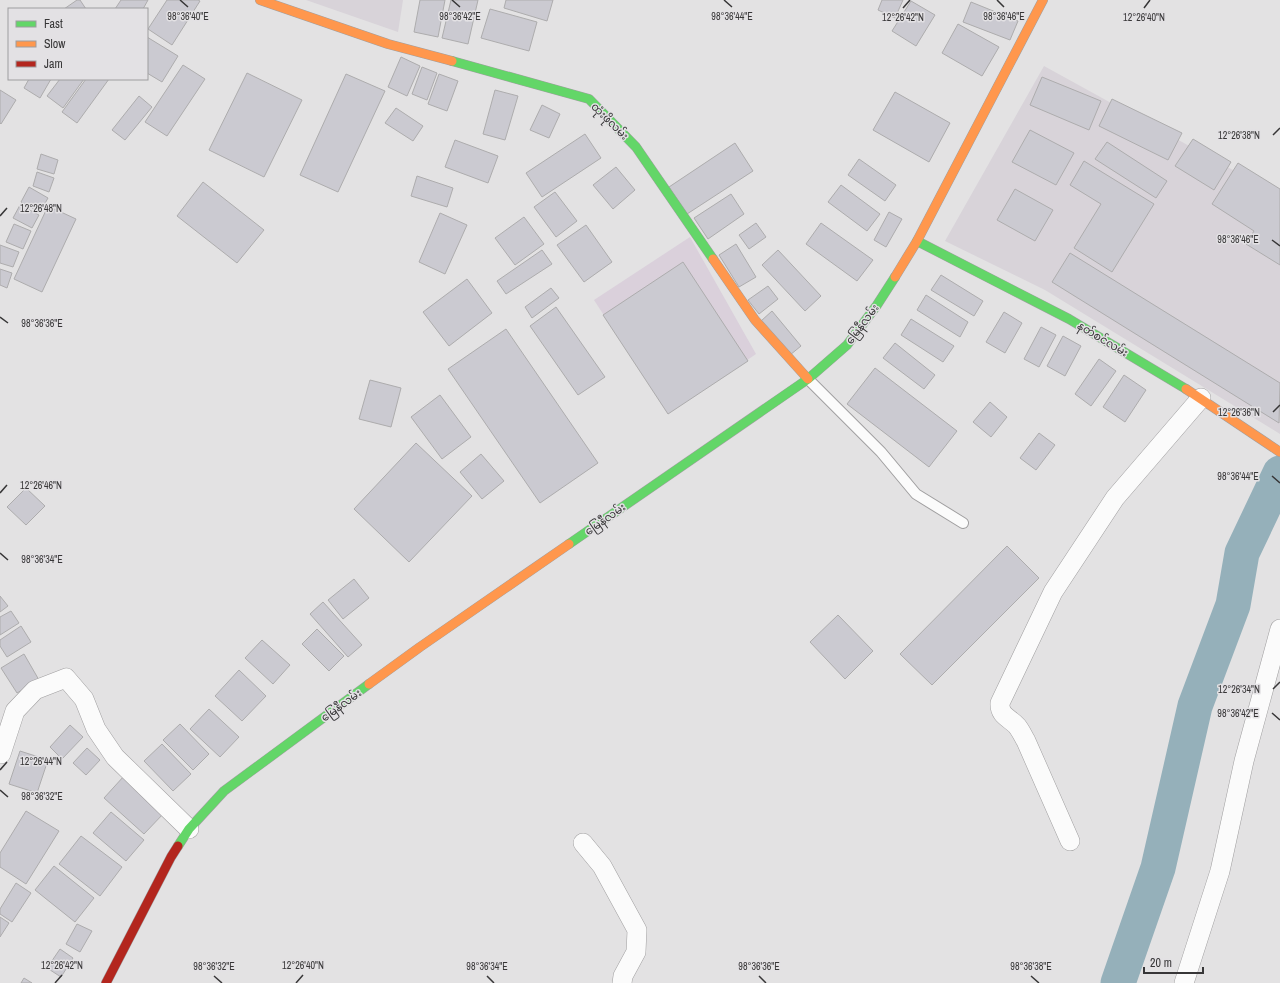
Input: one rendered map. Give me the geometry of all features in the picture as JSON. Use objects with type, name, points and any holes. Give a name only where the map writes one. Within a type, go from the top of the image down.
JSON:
[{"type":"main road","name":"ထုံးဖိုလမ်း","points":[[260,0],[388,44],[589,99],[636,147],[755,320],[808,379]]},
{"type":"main road","name":"မြေနီလမ်း","points":[[106,983],[171,857],[189,829],[224,791],[420,647],[808,379],[848,345],[877,305],[917,241],[1044,0]]},
{"type":"main road","name":"နတ်စင်လမ်း","points":[[917,241],[1069,319],[1201,398],[1280,452]]},
{"type":"street","points":[[1070,841],[1026,741],[1018,727],[1002,714],[1000,703],[1054,592],[1115,498],[1201,398]]},
{"type":"street","points":[[1184,983],[1220,871],[1244,761],[1280,629]]},
{"type":"street","points":[[2,754],[15,711],[35,690],[66,678],[84,699],[96,729],[115,757],[189,829]]},
{"type":"street","points":[[583,843],[602,866],[637,930],[636,952],[623,976],[622,983]]},
{"type":"lane","points":[[808,379],[881,452],[916,494],[963,523]]},
{"type":"shaded area","points":[[306,0],[403,0],[398,32]]},
{"type":"shaded area","points":[[1044,66],[1280,196],[1280,434],[1045,290],[945,241]]},
{"type":"shaded area","points":[[690,237],[756,354],[668,414],[594,300]]},
{"type":"building","points":[[77,0],[80,0],[85,8],[65,8]]},
{"type":"building","points":[[121,0],[148,0],[144,8],[116,8]]},
{"type":"building","points":[[167,0],[200,1],[172,45],[148,29]]},
{"type":"building","points":[[420,0],[445,0],[438,37],[414,32]]},
{"type":"building","points":[[451,0],[478,0],[468,44],[442,38]]},
{"type":"building","points":[[506,0],[553,0],[547,21],[504,8]]},
{"type":"building","points":[[882,0],[903,0],[895,18],[878,10]]},
{"type":"building","points":[[911,1],[935,15],[916,46],[892,31]]},
{"type":"building","points":[[971,2],[1018,21],[1010,40],[963,22]]},
{"type":"building","points":[[490,9],[537,22],[529,51],[481,38]]},
{"type":"building","points":[[958,24],[999,47],[982,76],[942,53]]},
{"type":"building","points":[[148,38],[178,56],[162,82],[148,74]]},
{"type":"building","points":[[401,57],[420,66],[407,96],[388,87]]},
{"type":"building","points":[[183,65],[205,79],[167,136],[145,122]]},
{"type":"building","points":[[422,67],[437,73],[427,100],[412,94]]},
{"type":"building","points":[[247,73],[302,100],[264,177],[209,150]]},
{"type":"building","points":[[346,74],[385,91],[338,192],[300,175]]},
{"type":"building","points":[[439,74],[458,81],[447,111],[428,104]]},
{"type":"building","points":[[1042,77],[1101,101],[1089,130],[1030,105]]},
{"type":"building","points":[[28,80],[50,80],[40,98],[24,88]]},
{"type":"building","points":[[59,80],[83,80],[63,108],[47,96]]},
{"type":"building","points":[[85,80],[108,80],[77,123],[62,112]]},
{"type":"building","points":[[0,90],[16,100],[1,124],[0,123]]},
{"type":"building","points":[[495,90],[518,96],[505,140],[483,134]]},
{"type":"building","points":[[895,92],[950,123],[929,162],[873,130]]},
{"type":"building","points":[[139,96],[152,107],[125,140],[112,130]]},
{"type":"building","points":[[1112,99],[1182,133],[1168,160],[1099,126]]},
{"type":"building","points":[[542,105],[560,114],[549,138],[530,130]]},
{"type":"building","points":[[396,108],[423,126],[413,141],[385,123]]},
{"type":"building","points":[[1030,130],[1074,153],[1056,185],[1012,162]]},
{"type":"building","points":[[585,134],[601,158],[542,197],[526,173]]},
{"type":"building","points":[[1193,139],[1231,162],[1214,190],[1175,166]]},
{"type":"building","points":[[455,140],[498,156],[488,183],[445,167]]},
{"type":"building","points":[[1107,142],[1167,181],[1156,198],[1095,159]]},
{"type":"building","points":[[735,143],[753,171],[687,214],[669,187]]},
{"type":"building","points":[[41,154],[58,160],[54,174],[37,169]]},
{"type":"building","points":[[859,159],[896,185],[885,201],[848,175]]},
{"type":"building","points":[[1084,161],[1154,204],[1112,272],[1074,248],[1101,204],[1070,185]]},
{"type":"building","points":[[1238,163],[1280,189],[1280,265],[1246,244],[1254,231],[1212,204]]},
{"type":"building","points":[[616,167],[635,190],[613,209],[593,185]]},
{"type":"building","points":[[37,172],[54,178],[49,192],[33,186]]},
{"type":"building","points":[[417,176],[453,188],[447,207],[411,196]]},
{"type":"building","points":[[203,182],[264,230],[237,263],[177,216]]},
{"type":"building","points":[[841,185],[880,214],[867,231],[828,202]]},
{"type":"building","points":[[29,187],[48,198],[40,212],[21,202]]},
{"type":"building","points":[[1015,189],[1053,210],[1035,241],[997,220]]},
{"type":"building","points":[[555,192],[577,221],[556,237],[534,207]]},
{"type":"building","points":[[731,194],[744,214],[708,239],[694,218]]},
{"type":"building","points":[[20,205],[39,215],[32,228],[13,218]]},
{"type":"building","points":[[48,206],[76,219],[42,292],[14,279]]},
{"type":"building","points":[[889,212],[902,219],[886,247],[874,240]]},
{"type":"building","points":[[440,213],[467,225],[445,274],[419,262]]},
{"type":"building","points":[[524,217],[544,244],[515,265],[495,238]]},
{"type":"building","points":[[756,223],[766,237],[749,249],[739,235]]},
{"type":"building","points":[[821,223],[873,260],[857,281],[806,244]]},
{"type":"building","points":[[14,224],[31,231],[23,249],[6,242]]},
{"type":"building","points":[[586,225],[612,262],[584,282],[557,245]]},
{"type":"building","points":[[736,244],[756,277],[739,287],[719,255]]},
{"type":"building","points":[[0,245],[19,252],[13,267],[0,263]]},
{"type":"building","points":[[542,250],[552,264],[506,294],[497,281]]},
{"type":"building","points":[[778,250],[821,296],[805,311],[762,265]]},
{"type":"building","points":[[1070,253],[1280,383],[1279,423],[1052,282]]},
{"type":"building","points":[[683,262],[748,361],[668,414],[603,315]]},
{"type":"building","points":[[0,269],[12,273],[7,288],[0,285]]},
{"type":"building","points":[[941,275],[983,301],[974,316],[931,290]]},
{"type":"building","points":[[467,279],[492,313],[449,346],[423,312]]},
{"type":"building","points":[[768,286],[778,299],[759,314],[748,300]]},
{"type":"building","points":[[551,288],[559,298],[532,318],[525,307]]},
{"type":"building","points":[[926,295],[968,322],[960,337],[917,310]]},
{"type":"building","points":[[556,307],[605,377],[578,395],[530,326]]},
{"type":"building","points":[[772,311],[801,346],[790,355],[761,321]]},
{"type":"building","points":[[1004,312],[1022,323],[1005,353],[986,342]]},
{"type":"building","points":[[911,319],[954,346],[943,362],[901,335]]},
{"type":"building","points":[[1041,327],[1056,335],[1039,367],[1024,359]]},
{"type":"building","points":[[506,329],[598,463],[540,503],[448,369]]},
{"type":"building","points":[[1063,336],[1081,346],[1065,376],[1047,366]]},
{"type":"building","points":[[895,343],[935,375],[924,389],[883,358]]},
{"type":"building","points":[[1099,359],[1116,371],[1091,406],[1075,394]]},
{"type":"building","points":[[875,368],[957,431],[929,467],[847,404]]},
{"type":"building","points":[[1124,375],[1146,390],[1125,422],[1103,407]]},
{"type":"building","points":[[370,380],[401,388],[391,427],[359,419]]},
{"type":"building","points":[[440,395],[471,437],[442,459],[411,417]]},
{"type":"building","points":[[990,402],[1007,417],[991,437],[973,422]]},
{"type":"building","points":[[1039,433],[1055,445],[1036,470],[1020,458]]},
{"type":"building","points":[[416,443],[472,496],[409,562],[354,509]]},
{"type":"building","points":[[481,454],[504,481],[482,499],[460,472]]},
{"type":"building","points":[[26,488],[45,506],[26,525],[7,507]]},
{"type":"building","points":[[1007,546],[1039,578],[932,685],[900,654]]},
{"type":"building","points":[[354,579],[369,598],[343,619],[328,600]]},
{"type":"building","points":[[0,596],[8,606],[0,612]]},
{"type":"building","points":[[323,602],[362,645],[348,657],[310,614]]},
{"type":"building","points":[[11,611],[19,623],[0,635],[0,617]]},
{"type":"building","points":[[838,615],[873,651],[845,679],[810,642]]},
{"type":"building","points":[[21,626],[31,642],[7,657],[0,646],[0,640]]},
{"type":"building","points":[[317,629],[344,656],[329,671],[302,644]]},
{"type":"building","points":[[262,640],[290,665],[273,684],[245,658]]},
{"type":"building","points":[[24,654],[39,680],[17,693],[1,668]]},
{"type":"building","points":[[239,670],[266,696],[242,721],[215,696]]},
{"type":"building","points":[[209,709],[239,737],[220,757],[190,729]]},
{"type":"building","points":[[180,724],[209,754],[193,770],[163,740]]},
{"type":"building","points":[[70,725],[83,737],[62,759],[50,747]]},
{"type":"building","points":[[162,744],[191,774],[173,791],[144,761]]},
{"type":"building","points":[[87,748],[100,760],[86,775],[73,763]]},
{"type":"building","points":[[20,751],[48,760],[37,793],[9,784]]},
{"type":"building","points":[[124,776],[164,813],[144,834],[104,798]]},
{"type":"building","points":[[26,811],[59,831],[26,884],[0,867],[0,853]]},
{"type":"building","points":[[111,812],[144,840],[126,861],[93,833]]},
{"type":"building","points":[[81,836],[122,867],[100,896],[59,864]]},
{"type":"building","points":[[54,866],[94,898],[75,922],[35,890]]},
{"type":"building","points":[[16,883],[31,893],[12,922],[0,914],[0,909]]},
{"type":"building","points":[[0,917],[9,923],[0,937]]},
{"type":"building","points":[[77,924],[92,931],[80,952],[66,944]]},
{"type":"building","points":[[60,949],[73,958],[61,977],[47,968]]},
{"type":"building","points":[[24,978],[32,983],[21,983]]},
{"type":"waterway","points":[[1118,983],[1158,868],[1195,706],[1233,605],[1242,553],[1280,473]]},
{"type":"traffic: fast","points":[[452,61],[589,99],[636,147],[713,259]]},
{"type":"traffic: fast","points":[[917,241],[1069,319],[1186,389]]},
{"type":"traffic: fast","points":[[569,544],[808,379],[847,345],[877,305],[895,277]]},
{"type":"traffic: fast","points":[[178,846],[189,829],[224,791],[369,684]]},
{"type":"traffic: slow","points":[[260,0],[388,44],[452,61]]},
{"type":"traffic: slow","points":[[895,277],[917,241],[1043,0]]},
{"type":"traffic: slow","points":[[713,259],[755,320],[808,379]]},
{"type":"traffic: slow","points":[[1186,389],[1280,452]]},
{"type":"traffic: slow","points":[[369,684],[569,544]]},
{"type":"traffic: jam","points":[[106,983],[178,846]]}]
